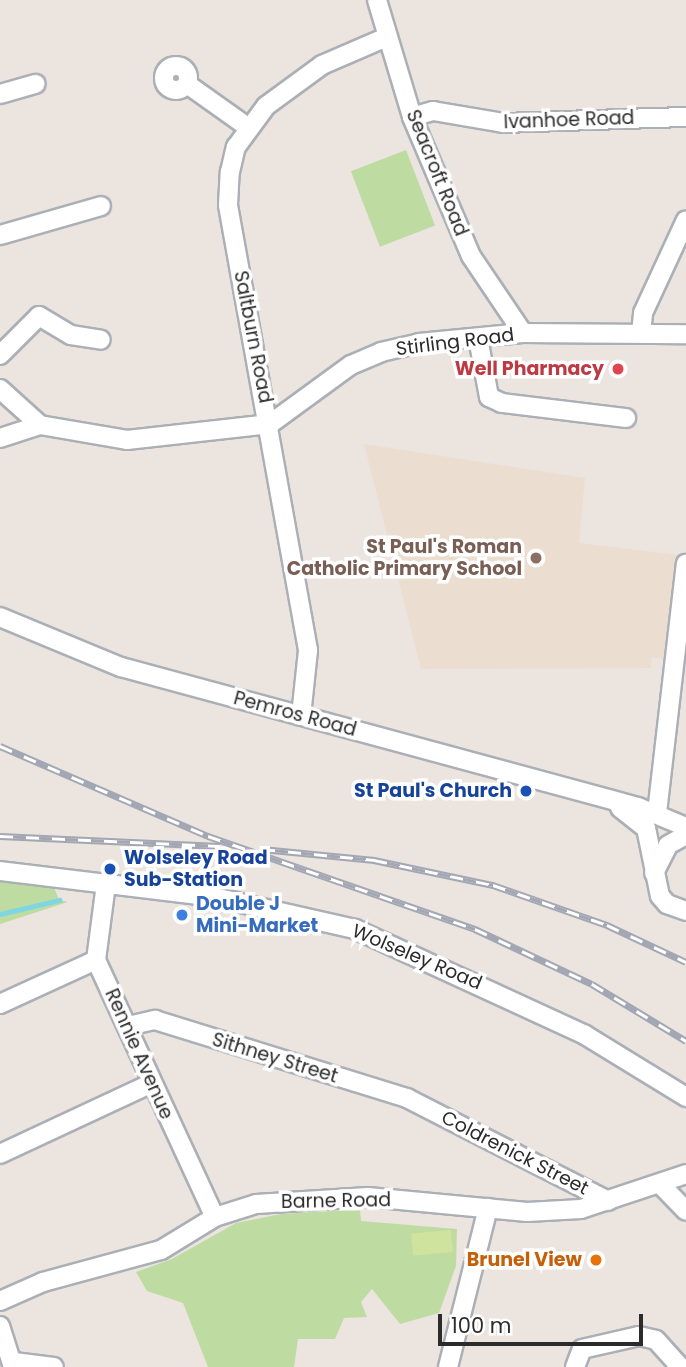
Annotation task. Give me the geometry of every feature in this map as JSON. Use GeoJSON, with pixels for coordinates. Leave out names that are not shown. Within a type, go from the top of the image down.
{"type":"FeatureCollection","features":[{"type":"Feature","properties":{"kind":"street","name":"Seacroft Road"},"geometry":{"type":"LineString","coordinates":[[377,0],[412,117],[471,256],[523,333]]}},
{"type":"Feature","properties":{"kind":"street","name":"Saltburn Road"},"geometry":{"type":"LineString","coordinates":[[301,716],[308,650],[270,425],[228,205],[236,147],[266,106],[322,65],[387,37]]}},
{"type":"Feature","properties":{"kind":"street"},"geometry":{"type":"LineString","coordinates":[[0,94],[36,84]]}},
{"type":"Feature","properties":{"kind":"street"},"geometry":{"type":"LineString","coordinates":[[187,84],[248,128]]}},
{"type":"Feature","properties":{"kind":"street","name":"Ivanhoe Road"},"geometry":{"type":"LineString","coordinates":[[412,117],[433,111],[503,123],[686,117]]}},
{"type":"Feature","properties":{"kind":"street"},"geometry":{"type":"LineString","coordinates":[[0,235],[102,206]]}},
{"type":"Feature","properties":{"kind":"street"},"geometry":{"type":"LineString","coordinates":[[641,332],[643,313],[686,220]]}},
{"type":"Feature","properties":{"kind":"street"},"geometry":{"type":"LineString","coordinates":[[0,355],[39,316],[71,335],[101,340]]}},
{"type":"Feature","properties":{"kind":"street","name":"Stirling Road"},"geometry":{"type":"LineString","coordinates":[[270,425],[351,365],[381,352],[523,333],[686,334]]}},
{"type":"Feature","properties":{"kind":"street"},"geometry":{"type":"LineString","coordinates":[[478,338],[489,397],[502,403],[620,413]]}},
{"type":"Feature","properties":{"kind":"street"},"geometry":{"type":"LineString","coordinates":[[0,389],[40,425]]}},
{"type":"Feature","properties":{"kind":"street"},"geometry":{"type":"LineString","coordinates":[[0,438],[40,425],[127,440],[270,425]]}},
{"type":"Feature","properties":{"kind":"street"},"geometry":{"type":"LineString","coordinates":[[657,813],[686,564]]}},
{"type":"Feature","properties":{"kind":"street","name":"Pemros Road"},"geometry":{"type":"LineString","coordinates":[[0,617],[121,667],[657,813],[686,827]]}},
{"type":"Feature","properties":{"kind":"street","name":"Pemros Road"},"geometry":{"type":"LineString","coordinates":[[595,797],[630,813],[646,828],[653,876],[667,904],[686,911]]}},
{"type":"Feature","properties":{"kind":"street"},"geometry":{"type":"LineString","coordinates":[[653,876],[668,845],[686,835]]}},
{"type":"Feature","properties":{"kind":"street","name":"Wolseley Road"},"geometry":{"type":"LineString","coordinates":[[0,871],[226,899],[355,929],[585,1035],[686,1097]]}},
{"type":"Feature","properties":{"kind":"street"},"geometry":{"type":"LineString","coordinates":[[0,1004],[96,960],[106,884]]}},
{"type":"Feature","properties":{"kind":"street","name":"Rennie Avenue"},"geometry":{"type":"LineString","coordinates":[[96,960],[215,1217]]}},
{"type":"Feature","properties":{"kind":"street","name":"Sithney Street"},"geometry":{"type":"LineString","coordinates":[[128,1027],[155,1020],[421,1104]]}},
{"type":"Feature","properties":{"kind":"street"},"geometry":{"type":"LineString","coordinates":[[0,1154],[152,1083]]}},
{"type":"Feature","properties":{"kind":"street","name":"Coldrenick Street"},"geometry":{"type":"LineString","coordinates":[[421,1104],[608,1201]]}},
{"type":"Feature","properties":{"kind":"street","name":"Barne Road"},"geometry":{"type":"LineString","coordinates":[[0,1301],[44,1283],[161,1250],[215,1217],[256,1204],[327,1198],[571,1210],[608,1201],[686,1174]]}},
{"type":"Feature","properties":{"kind":"street"},"geometry":{"type":"LineString","coordinates":[[660,1184],[686,1211]]}},
{"type":"Feature","properties":{"kind":"street"},"geometry":{"type":"LineString","coordinates":[[448,1367],[488,1208]]}},
{"type":"Feature","properties":{"kind":"street"},"geometry":{"type":"LineString","coordinates":[[0,1326],[13,1364],[54,1367]]}},
{"type":"Feature","properties":{"kind":"street"},"geometry":{"type":"LineString","coordinates":[[575,1367],[583,1349],[639,1336],[656,1340],[681,1363]]}},
{"type":"Feature","properties":{"kind":"shaded area","name":"St Paul's Roman Catholic Primary School"},"geometry":{"type":"Polygon","coordinates":[[[364,444],[585,478],[579,543],[678,555],[681,562],[666,659],[652,657],[651,668],[421,669],[364,444]]]}},
{"type":"Feature","properties":{"kind":"green space"},"geometry":{"type":"Polygon","coordinates":[[[406,150],[435,226],[380,247],[351,171],[406,150]]]}},
{"type":"Feature","properties":{"kind":"green space"},"geometry":{"type":"Polygon","coordinates":[[[0,877],[52,882],[59,900],[68,902],[0,924],[0,877]]]}},
{"type":"Feature","properties":{"kind":"green space"},"geometry":{"type":"Polygon","coordinates":[[[360,1209],[361,1221],[457,1229],[456,1266],[439,1313],[400,1324],[372,1289],[361,1302],[367,1317],[344,1318],[335,1339],[298,1339],[294,1367],[208,1367],[183,1303],[147,1291],[136,1272],[172,1259],[236,1223],[281,1214],[360,1209]]]}},
{"type":"Feature","properties":{"kind":"green space"},"geometry":{"type":"Polygon","coordinates":[[[451,1230],[453,1252],[413,1255],[411,1233],[451,1230]]]}},
{"type":"Feature","properties":{"kind":"waterway"},"geometry":{"type":"LineString","coordinates":[[0,914],[59,900]]}},
{"type":"Feature","properties":{"kind":"railway"},"geometry":{"type":"LineString","coordinates":[[0,746],[208,836],[475,929],[592,984],[686,1041]]}},
{"type":"Feature","properties":{"kind":"railway"},"geometry":{"type":"LineString","coordinates":[[0,836],[220,846]]}},
{"type":"Feature","properties":{"kind":"railway"},"geometry":{"type":"LineString","coordinates":[[262,849],[374,860],[493,885],[607,925],[686,962]]}},
{"type":"Feature","properties":{"kind":"place","name":"Well Pharmacy"},"geometry":{"type":"Point","coordinates":[618,369]}},
{"type":"Feature","properties":{"kind":"place","name":"St Paul's Roman Catholic Primary School"},"geometry":{"type":"Point","coordinates":[536,558]}},
{"type":"Feature","properties":{"kind":"place","name":"St Paul's Church"},"geometry":{"type":"Point","coordinates":[526,791]}},
{"type":"Feature","properties":{"kind":"place","name":"Wolseley Road Sub-Station"},"geometry":{"type":"Point","coordinates":[110,869]}},
{"type":"Feature","properties":{"kind":"place","name":"Double J Mini-Market"},"geometry":{"type":"Point","coordinates":[182,915]}},
{"type":"Feature","properties":{"kind":"place","name":"Brunel View"},"geometry":{"type":"Point","coordinates":[596,1260]}}]}
